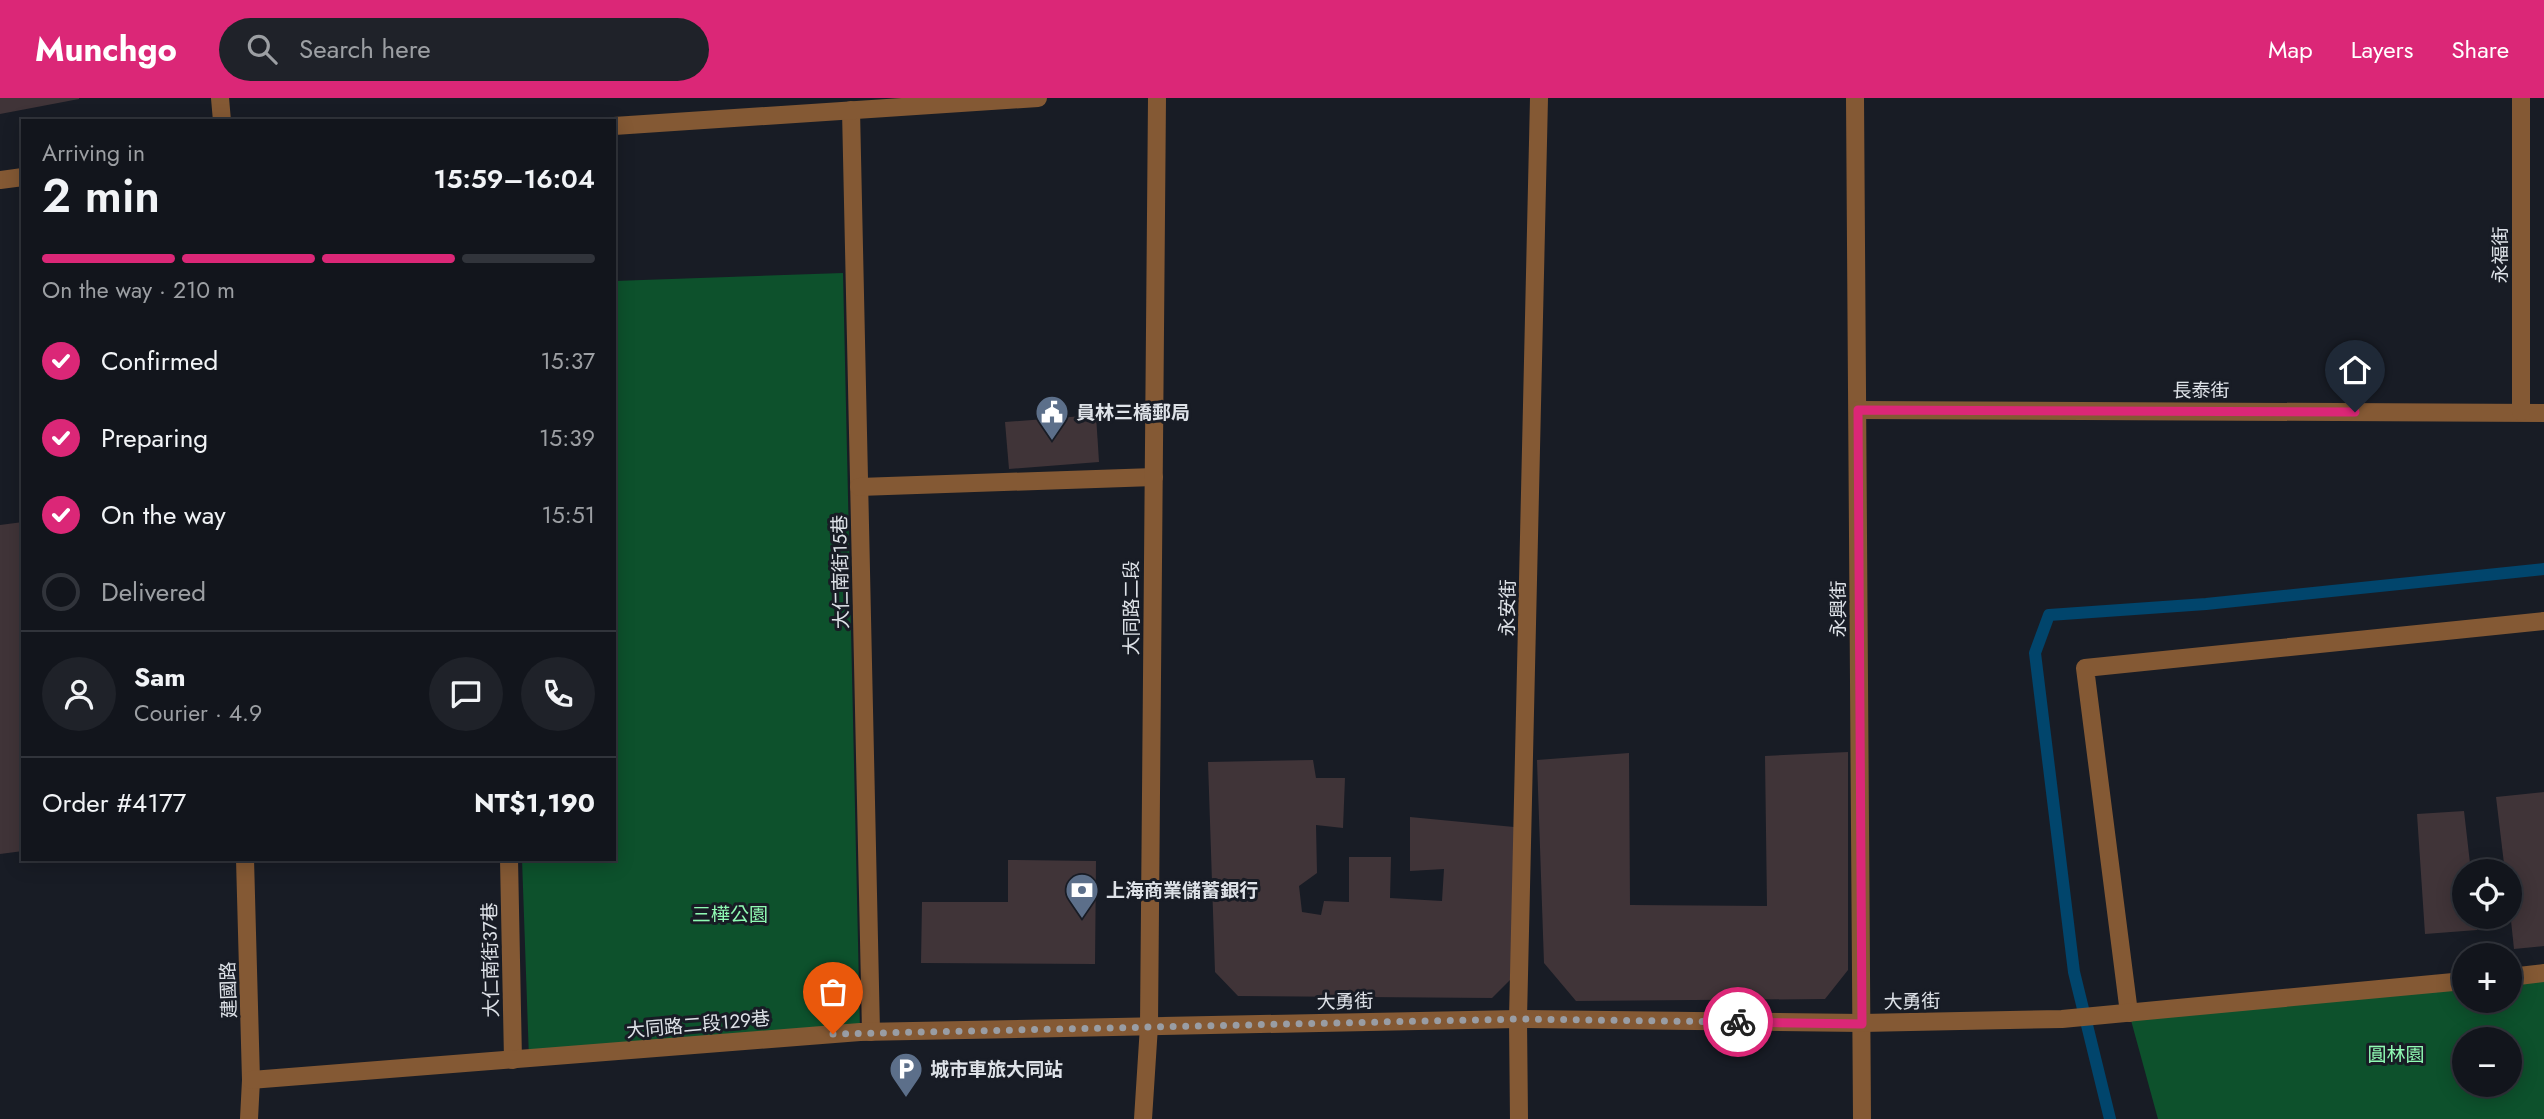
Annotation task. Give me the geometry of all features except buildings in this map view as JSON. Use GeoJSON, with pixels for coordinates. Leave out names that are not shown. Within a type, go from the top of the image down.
{"type":"FeatureCollection","features":[{"type":"Feature","properties":{"kind":"street"},"geometry":{"type":"LineString","coordinates":[[220,98],[222,119]]}},
{"type":"Feature","properties":{"kind":"street"},"geometry":{"type":"LineString","coordinates":[[616,126],[1038,98]]}},
{"type":"Feature","properties":{"kind":"street","name":"大同路二段"},"geometry":{"type":"LineString","coordinates":[[1143,1119],[1149,1026],[1157,98]]}},
{"type":"Feature","properties":{"kind":"street","name":"永安街"},"geometry":{"type":"LineString","coordinates":[[1518,1119],[1539,98]]}},
{"type":"Feature","properties":{"kind":"street","name":"永興街"},"geometry":{"type":"LineString","coordinates":[[1856,98],[1862,1119]]}},
{"type":"Feature","properties":{"kind":"street","name":"永福街"},"geometry":{"type":"LineString","coordinates":[[2521,98],[2521,412]]}},
{"type":"Feature","properties":{"kind":"street","name":"大仁南街15巷"},"geometry":{"type":"LineString","coordinates":[[851,110],[871,1032]]}},
{"type":"Feature","properties":{"kind":"street"},"geometry":{"type":"LineString","coordinates":[[0,180],[21,177]]}},
{"type":"Feature","properties":{"kind":"street","name":"長泰街"},"geometry":{"type":"LineString","coordinates":[[1858,410],[2544,413]]}},
{"type":"Feature","properties":{"kind":"street"},"geometry":{"type":"LineString","coordinates":[[859,486],[1154,477]]}},
{"type":"Feature","properties":{"kind":"street"},"geometry":{"type":"LineString","coordinates":[[2129,1013],[2085,668],[2544,621]]}},
{"type":"Feature","properties":{"kind":"street","name":"建國路"},"geometry":{"type":"LineString","coordinates":[[245,861],[251,1080],[249,1119]]}},
{"type":"Feature","properties":{"kind":"street","name":"大仁南街37巷"},"geometry":{"type":"LineString","coordinates":[[509,861],[513,1059]]}},
{"type":"Feature","properties":{"kind":"street"},"geometry":{"type":"LineString","coordinates":[[2522,976],[2544,973]]}},
{"type":"Feature","properties":{"kind":"street","name":"大勇街"},"geometry":{"type":"LineString","coordinates":[[1149,1026],[1518,1019],[1862,1024],[2062,1019],[2452,982]]}},
{"type":"Feature","properties":{"kind":"street","name":"大同路二段129巷"},"geometry":{"type":"LineString","coordinates":[[251,1080],[871,1032],[1149,1026]]}},
{"type":"Feature","properties":{"kind":"green space","name":"三樺公園"},"geometry":{"type":"Polygon","coordinates":[[[843,273],[860,1032],[529,1059],[522,861],[616,861],[616,281],[843,273]]]}},
{"type":"Feature","properties":{"kind":"green space","name":"圓林園"},"geometry":{"type":"Polygon","coordinates":[[[2544,973],[2544,1119],[2158,1119],[2129,1013],[2452,982],[2452,1013],[2522,1013],[2522,976],[2544,973]]]}},
{"type":"Feature","properties":{"kind":"waterway"},"geometry":{"type":"LineString","coordinates":[[2110,1119],[2074,972],[2035,653],[2049,615],[2206,604],[2544,569]]}},
{"type":"Feature","properties":{"kind":"way so far"},"geometry":{"type":"LineString","coordinates":[[833,1034],[1518,1019],[1738,1022]]}},
{"type":"Feature","properties":{"kind":"place","name":"員林三橋郵局"},"geometry":{"type":"Point","coordinates":[1052,442]}},
{"type":"Feature","properties":{"kind":"place","name":"上海商業儲蓄銀行"},"geometry":{"type":"Point","coordinates":[1082,920]}},
{"type":"Feature","properties":{"kind":"place","name":"城市車旅大同站"},"geometry":{"type":"Point","coordinates":[906,1099]}},
{"type":"Feature","properties":{"kind":"route"},"geometry":{"type":"LineString","coordinates":[[1738,1022],[1862,1024],[1858,410],[2355,412]]}}]}
